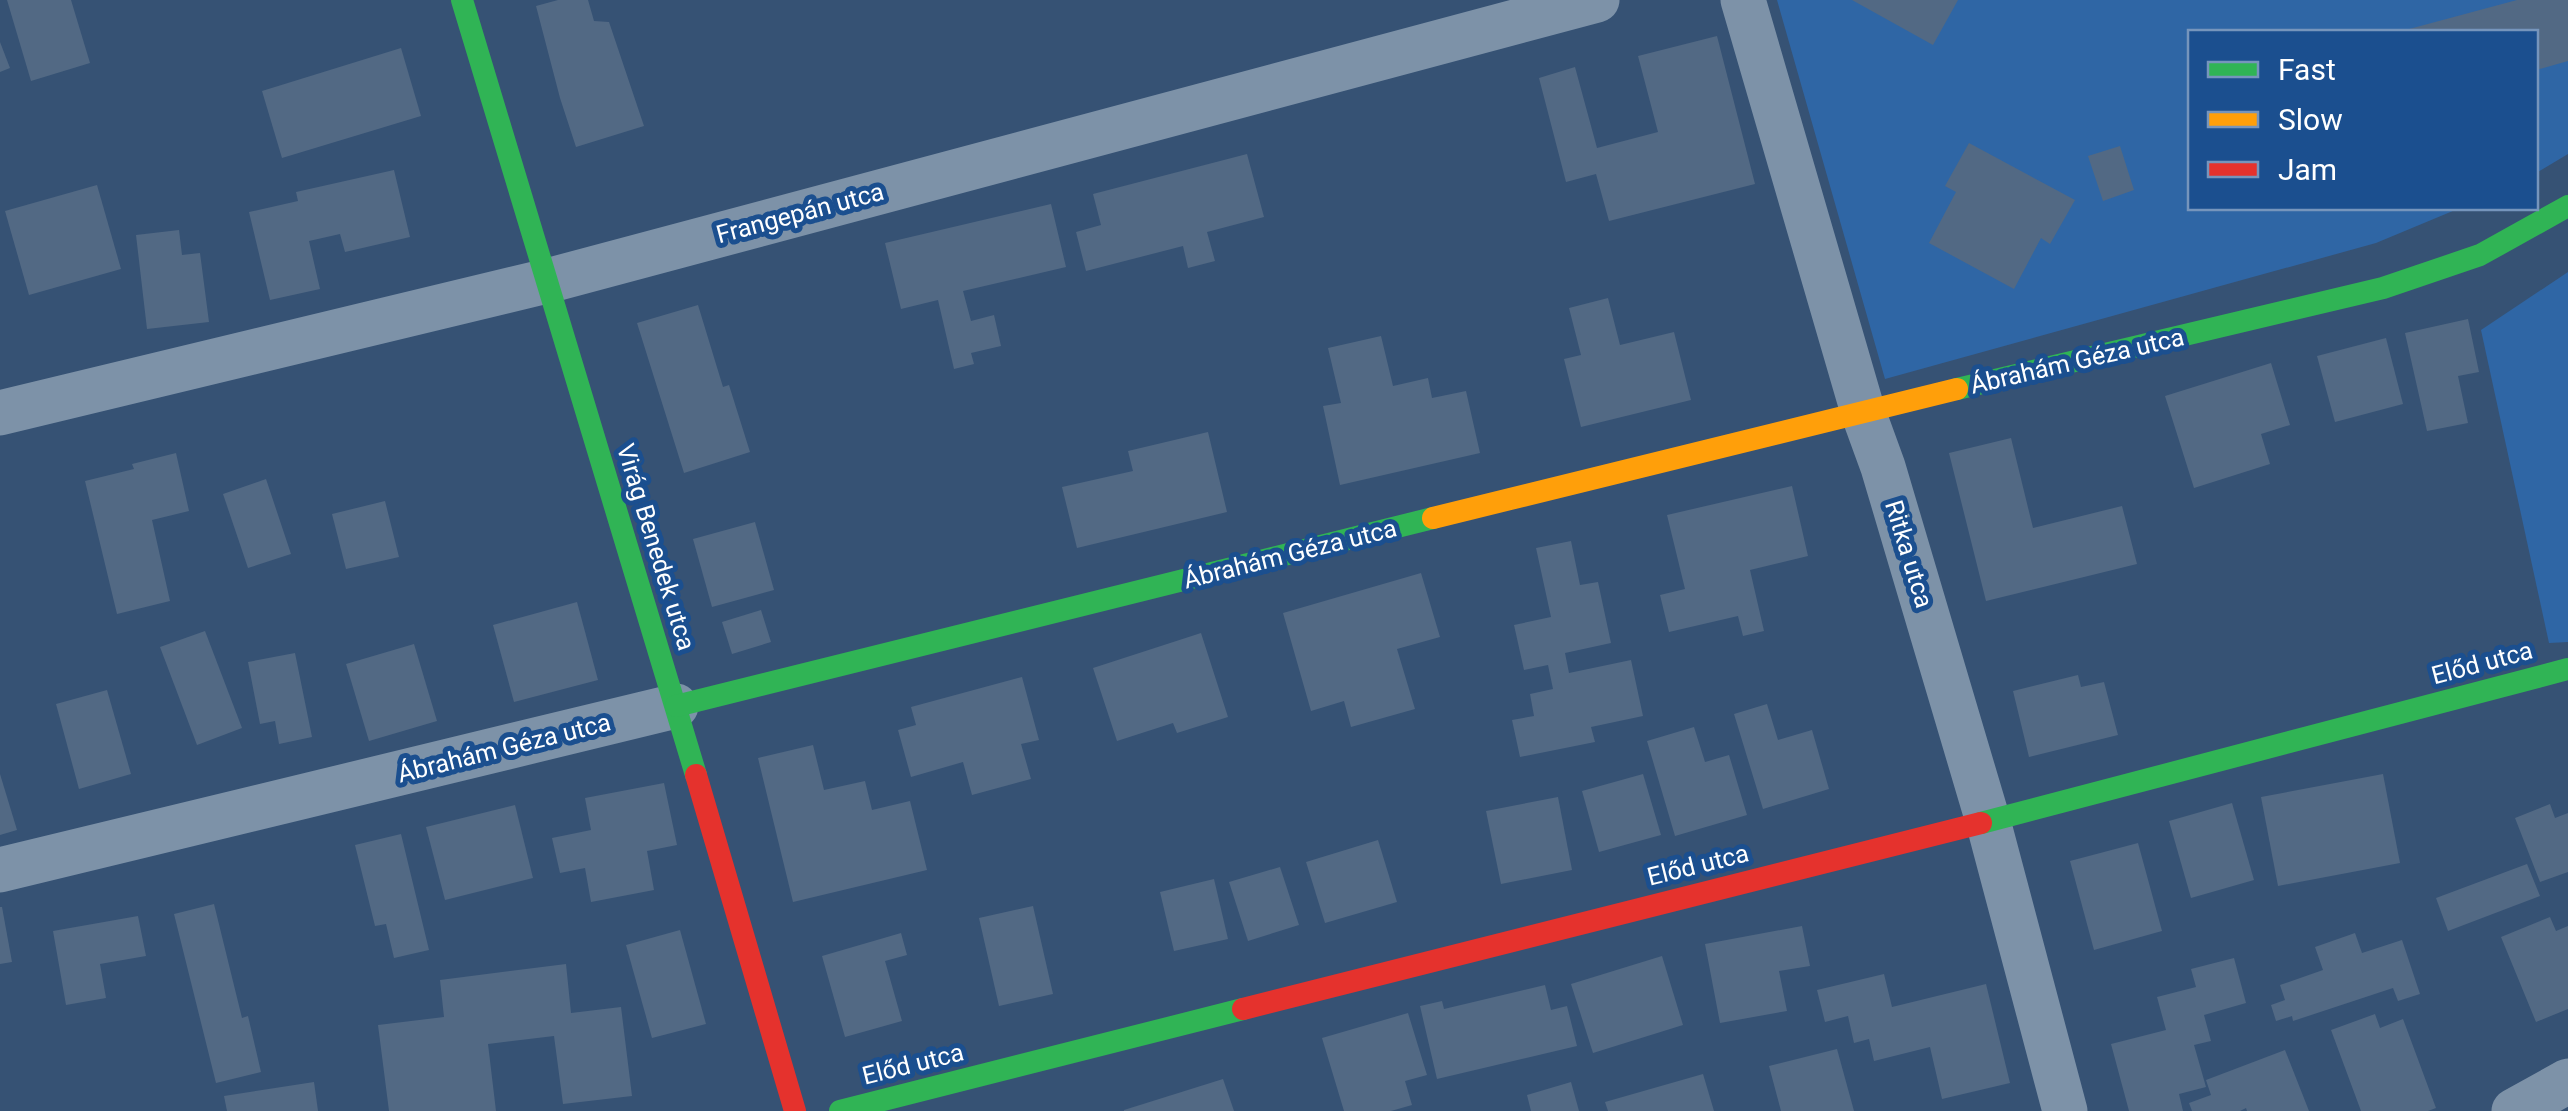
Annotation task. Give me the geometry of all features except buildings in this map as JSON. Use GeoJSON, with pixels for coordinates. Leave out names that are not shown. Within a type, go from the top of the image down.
{"type":"FeatureCollection","features":[{"type":"Feature","properties":{"kind":"street","name":"Virág Benedek utca"},"geometry":{"type":"LineString","coordinates":[[462,0],[794,1111]]}},
{"type":"Feature","properties":{"kind":"street","name":"Frangepán utca"},"geometry":{"type":"LineString","coordinates":[[0,413],[547,281],[1597,0]]}},
{"type":"Feature","properties":{"kind":"street","name":"Ritka utca"},"geometry":{"type":"LineString","coordinates":[[1743,0],[1988,821],[2065,1111]]}},
{"type":"Feature","properties":{"kind":"street","name":"Ábrahám Géza utca"},"geometry":{"type":"LineString","coordinates":[[0,870],[2382,288],[2480,255],[2568,206]]}},
{"type":"Feature","properties":{"kind":"street","name":"Előd utca"},"geometry":{"type":"LineString","coordinates":[[840,1111],[1988,821],[2568,669]]}},
{"type":"Feature","properties":{"kind":"street"},"geometry":{"type":"LineString","coordinates":[[2514,1111],[2568,1081]]}},
{"type":"Feature","properties":{"kind":"shaded area"},"geometry":{"type":"Polygon","coordinates":[[[1777,0],[2568,0],[2568,154],[2538,172],[2538,30],[2188,30],[2188,210],[2455,210],[2376,243],[1885,379],[1777,0]]]}},
{"type":"Feature","properties":{"kind":"shaded area"},"geometry":{"type":"Polygon","coordinates":[[[2568,272],[2568,642],[2549,643],[2481,330],[2568,272]]]}},
{"type":"Feature","properties":{"kind":"traffic: fast"},"geometry":{"type":"LineString","coordinates":[[462,0],[696,775]]}},
{"type":"Feature","properties":{"kind":"traffic: fast"},"geometry":{"type":"LineString","coordinates":[[1957,389],[2383,288],[2480,255],[2568,206]]}},
{"type":"Feature","properties":{"kind":"traffic: fast"},"geometry":{"type":"LineString","coordinates":[[676,706],[1433,518]]}},
{"type":"Feature","properties":{"kind":"traffic: fast"},"geometry":{"type":"LineString","coordinates":[[1981,823],[2568,669]]}},
{"type":"Feature","properties":{"kind":"traffic: fast"},"geometry":{"type":"LineString","coordinates":[[840,1111],[1243,1009]]}},
{"type":"Feature","properties":{"kind":"traffic: slow"},"geometry":{"type":"LineString","coordinates":[[1433,518],[1957,389]]}},
{"type":"Feature","properties":{"kind":"traffic: jam"},"geometry":{"type":"LineString","coordinates":[[696,775],[795,1111]]}},
{"type":"Feature","properties":{"kind":"traffic: jam"},"geometry":{"type":"LineString","coordinates":[[1243,1009],[1981,823]]}}]}
